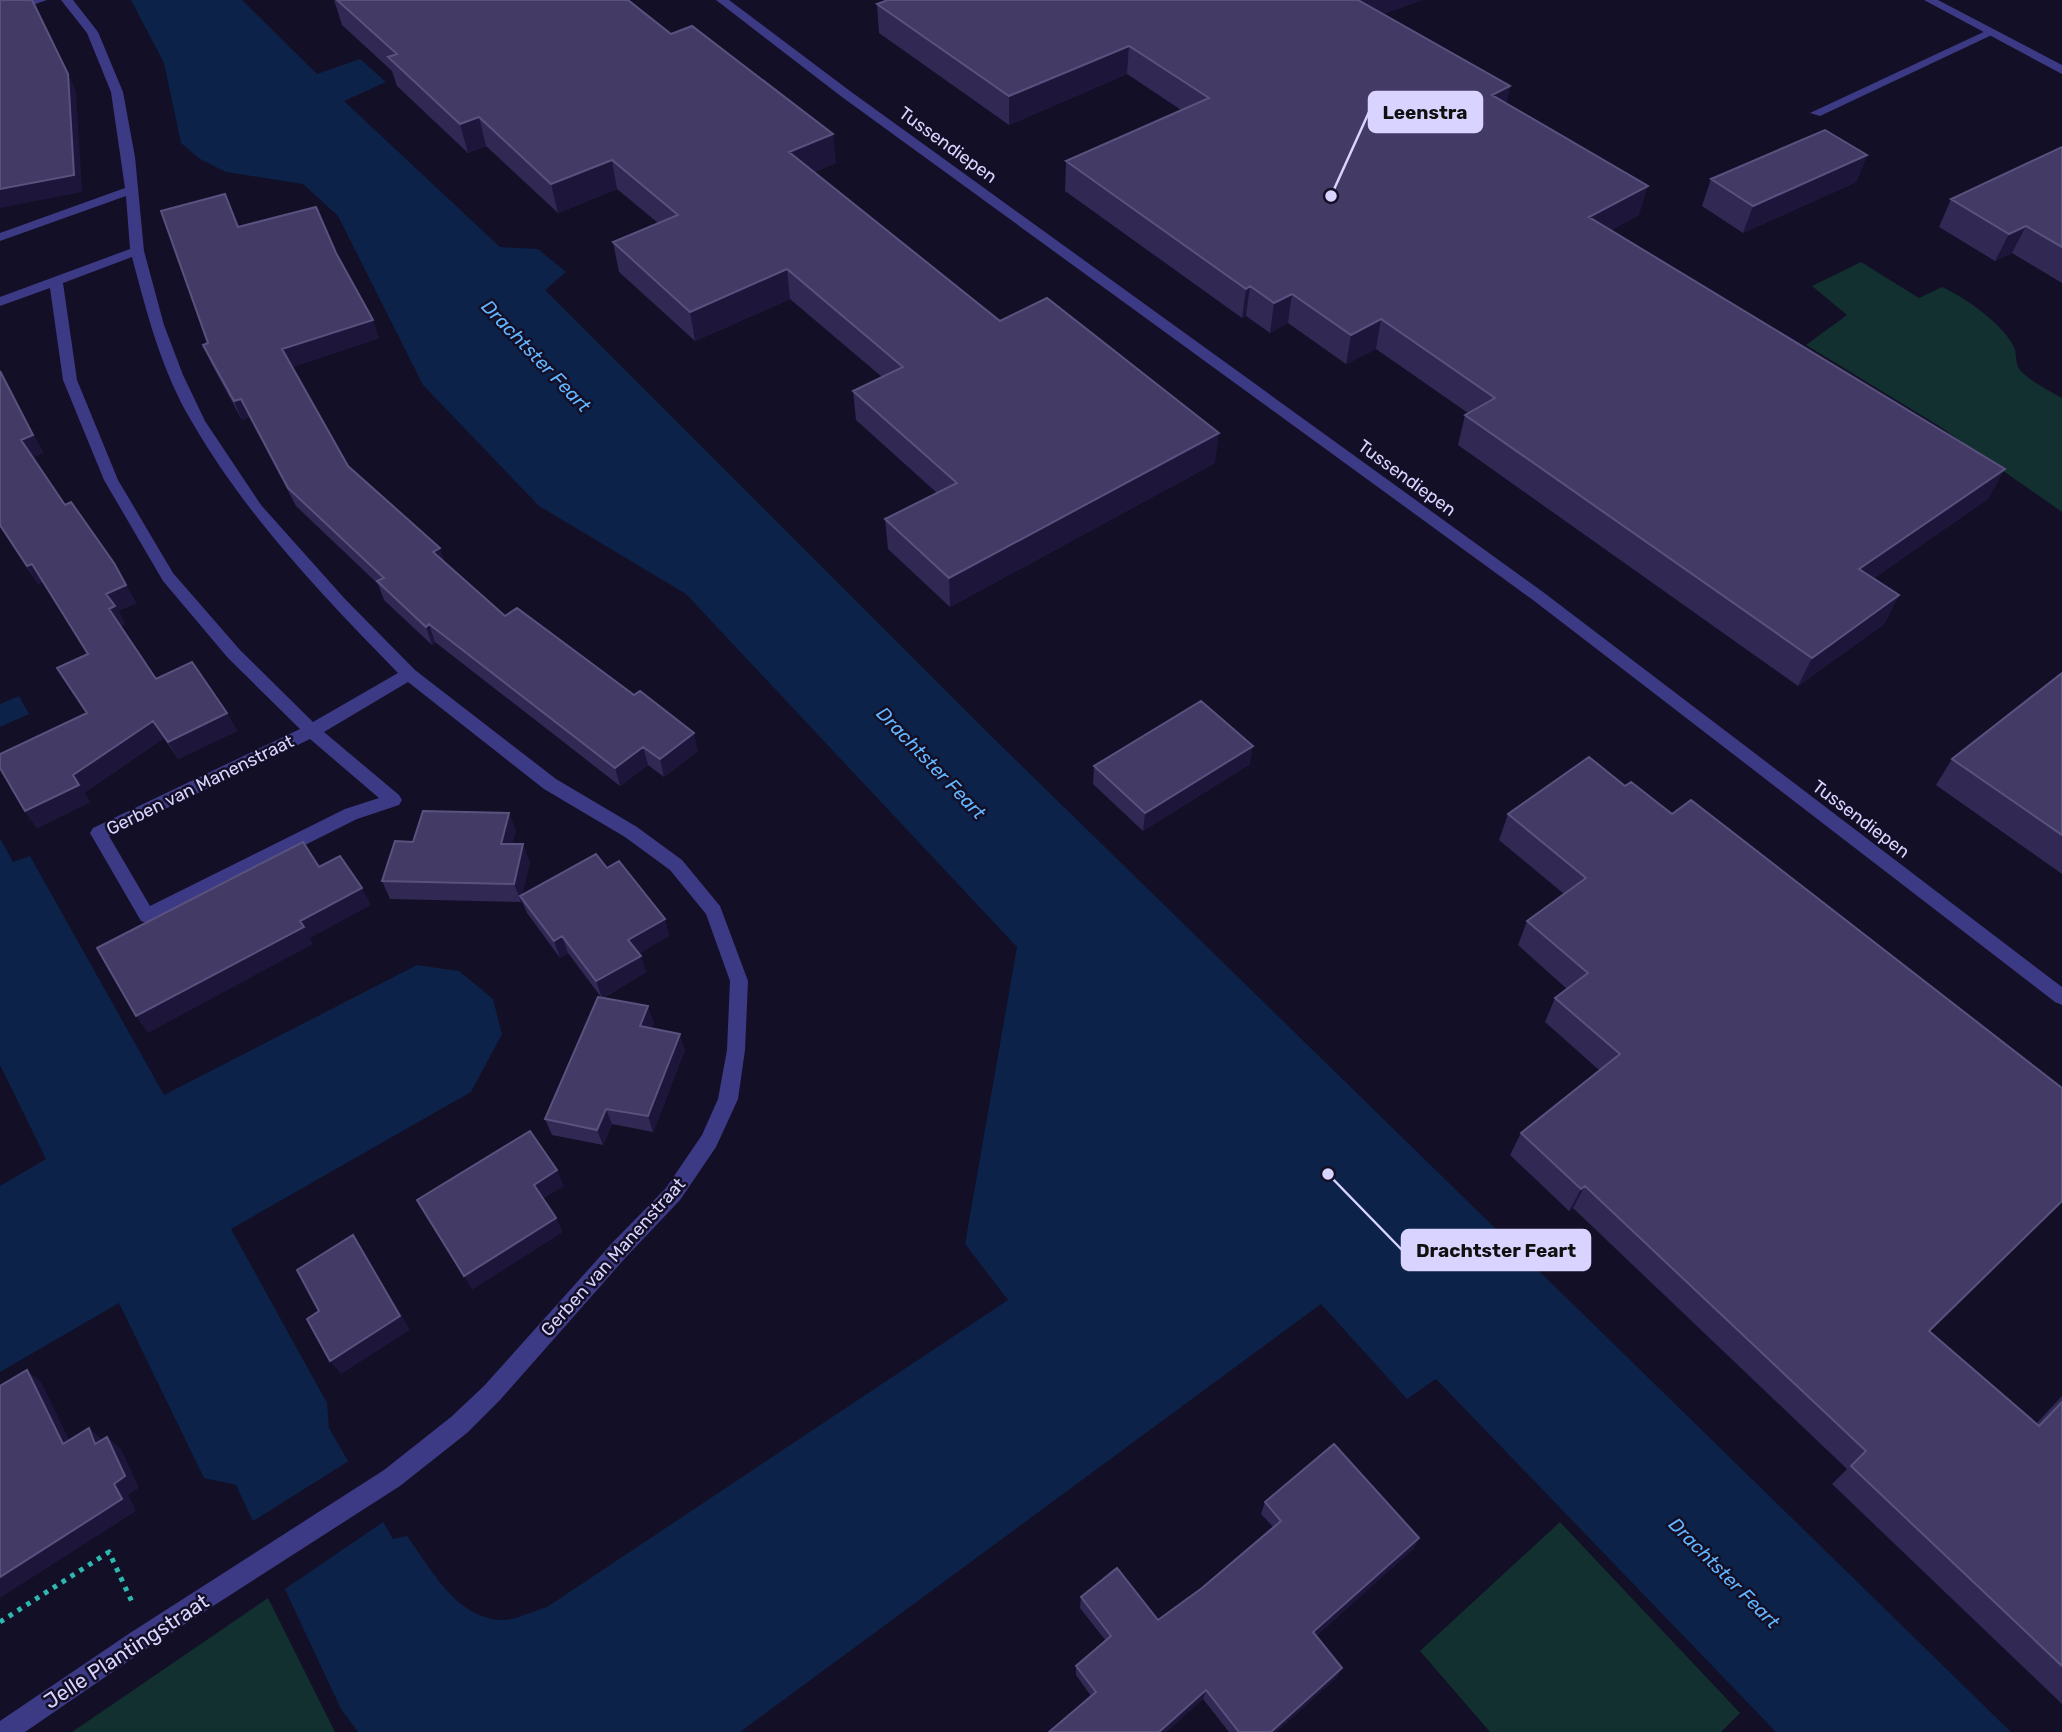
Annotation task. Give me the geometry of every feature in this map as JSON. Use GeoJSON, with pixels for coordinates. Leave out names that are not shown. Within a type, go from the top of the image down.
{"type":"FeatureCollection","features":[{"type":"Feature","properties":{"kind":"street"},"geometry":{"type":"LineString","coordinates":[[0,13],[41,0]]}},
{"type":"Feature","properties":{"kind":"street","name":"Gerben van Manenstraat"},"geometry":{"type":"LineString","coordinates":[[67,0],[92,32],[117,92],[129,157],[137,251],[156,325],[198,421],[256,509],[339,603],[409,674],[550,784],[631,832],[676,865],[714,911],[739,981],[736,1049],[728,1099],[709,1141],[673,1194],[459,1426],[392,1478],[248,1571]]}},
{"type":"Feature","properties":{"kind":"street","name":"Tussendiepen"},"geometry":{"type":"LineString","coordinates":[[722,0],[857,102],[1538,596],[2062,997]]}},
{"type":"Feature","properties":{"kind":"street"},"geometry":{"type":"LineString","coordinates":[[1930,0],[2062,70]]}},
{"type":"Feature","properties":{"kind":"street"},"geometry":{"type":"LineString","coordinates":[[1816,113],[1990,32]]}},
{"type":"Feature","properties":{"kind":"street"},"geometry":{"type":"LineString","coordinates":[[0,237],[131,190]]}},
{"type":"Feature","properties":{"kind":"street"},"geometry":{"type":"LineString","coordinates":[[0,302],[137,251]]}},
{"type":"Feature","properties":{"kind":"street","name":"Gerben van Manenstraat"},"geometry":{"type":"LineString","coordinates":[[56,281],[70,380],[111,480],[168,577],[234,654],[312,731],[393,800],[351,814],[147,916],[99,834],[312,731],[409,674]]}},
{"type":"Feature","properties":{"kind":"street","name":"Jelle Plantingstraat"},"geometry":{"type":"LineString","coordinates":[[4,1732],[248,1571]]}},
{"type":"Feature","properties":{"kind":"path"},"geometry":{"type":"LineString","coordinates":[[0,1622],[109,1552],[147,1636]]}},
{"type":"Feature","properties":{"kind":"green space"},"geometry":{"type":"Polygon","coordinates":[[[1861,262],[1919,298],[1942,287],[1972,304],[2007,336],[2014,347],[2021,371],[2062,398],[2062,512],[1939,426],[1806,345],[1847,315],[1812,286],[1861,262]]]}},
{"type":"Feature","properties":{"kind":"green space"},"geometry":{"type":"Polygon","coordinates":[[[1560,1522],[1740,1713],[1721,1732],[1490,1732],[1420,1651],[1560,1522]]]}},
{"type":"Feature","properties":{"kind":"green space"},"geometry":{"type":"Polygon","coordinates":[[[268,1598],[335,1732],[72,1732],[268,1598]]]}},
{"type":"Feature","properties":{"kind":"water"},"geometry":{"type":"Polygon","coordinates":[[[131,0],[242,0],[317,74],[360,59],[386,82],[344,101],[500,247],[538,249],[566,272],[545,290],[983,728],[2011,1732],[1776,1732],[1436,1379],[1407,1399],[1321,1304],[740,1732],[358,1732],[341,1709],[236,1485],[204,1478],[119,1303],[0,1372],[0,1186],[46,1159],[0,1065],[0,838],[13,862],[30,856],[164,1095],[417,965],[459,971],[493,999],[502,1034],[471,1092],[231,1229],[327,1403],[329,1428],[393,1539],[407,1536],[436,1578],[459,1602],[487,1618],[504,1620],[547,1607],[1008,1300],[965,1244],[1017,947],[686,594],[539,506],[423,385],[338,216],[303,184],[226,172],[200,159],[181,143],[164,63],[131,0]]]}},
{"type":"Feature","properties":{"kind":"water"},"geometry":{"type":"Polygon","coordinates":[[[19,696],[29,714],[0,727],[0,704],[19,696]]]}},
{"type":"Feature","properties":{"kind":"pier"},"geometry":{"type":"Polygon","coordinates":[[[352,1459],[386,1520],[282,1591],[250,1523],[352,1459]]]}},
{"type":"Feature","properties":{"kind":"building"},"geometry":{"type":"Polygon","coordinates":[[[0,0],[32,0],[68,74],[74,175],[0,189],[0,0]]]}},
{"type":"Feature","properties":{"kind":"building"},"geometry":{"type":"Polygon","coordinates":[[[337,0],[628,0],[671,34],[692,26],[833,134],[789,152],[1000,321],[1047,298],[1219,433],[949,578],[885,519],[957,483],[853,391],[903,367],[787,269],[690,312],[613,242],[678,215],[612,160],[551,184],[479,117],[460,124],[388,57],[397,54],[337,0]]]}},
{"type":"Feature","properties":{"kind":"building"},"geometry":{"type":"Polygon","coordinates":[[[888,0],[1358,0],[1510,86],[1492,95],[1648,186],[1589,217],[2005,469],[1859,569],[1899,595],[1812,658],[1465,415],[1495,398],[1381,319],[1351,335],[1292,294],[1274,303],[1250,286],[1246,289],[1066,161],[1209,98],[1129,46],[1009,96],[877,4],[888,0]]]}},
{"type":"Feature","properties":{"kind":"building"},"geometry":{"type":"Polygon","coordinates":[[[1825,130],[1867,155],[1753,206],[1711,179],[1825,130]]]}},
{"type":"Feature","properties":{"kind":"building"},"geometry":{"type":"Polygon","coordinates":[[[2062,147],[2062,247],[2026,226],[2009,234],[1951,199],[2062,147]]]}},
{"type":"Feature","properties":{"kind":"building"},"geometry":{"type":"Polygon","coordinates":[[[225,194],[238,227],[316,207],[336,253],[373,320],[282,349],[348,466],[440,548],[433,552],[505,616],[517,608],[634,695],[640,691],[694,733],[660,759],[643,747],[615,768],[429,624],[426,627],[377,581],[384,578],[288,488],[241,399],[234,401],[203,345],[208,343],[161,211],[225,194]]]}},
{"type":"Feature","properties":{"kind":"building"},"geometry":{"type":"Polygon","coordinates":[[[0,371],[33,435],[21,440],[65,505],[71,502],[114,563],[126,585],[106,594],[115,606],[109,609],[156,679],[192,662],[227,713],[168,742],[153,721],[73,775],[79,785],[25,811],[0,768],[0,754],[87,713],[57,668],[88,654],[32,564],[27,566],[0,525],[0,371]]]}},
{"type":"Feature","properties":{"kind":"building"},"geometry":{"type":"Polygon","coordinates":[[[2062,673],[2062,835],[1952,759],[2062,673]]]}},
{"type":"Feature","properties":{"kind":"building"},"geometry":{"type":"Polygon","coordinates":[[[1201,701],[1253,746],[1145,813],[1094,766],[1201,701]]]}},
{"type":"Feature","properties":{"kind":"building"},"geometry":{"type":"Polygon","coordinates":[[[1589,757],[1625,786],[1631,782],[1672,814],[1691,800],[2062,1088],[2062,1201],[1929,1331],[2039,1426],[2062,1402],[2062,1666],[1851,1466],[1866,1451],[1585,1186],[1581,1189],[1521,1133],[1620,1054],[1555,998],[1588,973],[1527,921],[1586,878],[1508,814],[1589,757]]]}},
{"type":"Feature","properties":{"kind":"building"},"geometry":{"type":"Polygon","coordinates":[[[423,811],[509,813],[501,844],[523,844],[514,884],[382,881],[395,841],[413,842],[423,811]]]}},
{"type":"Feature","properties":{"kind":"building"},"geometry":{"type":"Polygon","coordinates":[[[303,842],[319,867],[340,856],[362,888],[300,921],[304,927],[136,1016],[97,948],[303,842]]]}},
{"type":"Feature","properties":{"kind":"building"},"geometry":{"type":"Polygon","coordinates":[[[596,854],[607,868],[619,861],[665,919],[628,940],[641,956],[596,981],[562,936],[554,941],[520,896],[596,854]]]}},
{"type":"Feature","properties":{"kind":"building"},"geometry":{"type":"Polygon","coordinates":[[[598,997],[648,1006],[640,1026],[680,1034],[648,1116],[606,1109],[597,1130],[545,1119],[598,997]]]}},
{"type":"Feature","properties":{"kind":"building"},"geometry":{"type":"Polygon","coordinates":[[[530,1131],[557,1170],[534,1185],[556,1218],[464,1276],[417,1200],[530,1131]]]}},
{"type":"Feature","properties":{"kind":"building"},"geometry":{"type":"Polygon","coordinates":[[[353,1235],[400,1316],[330,1361],[307,1319],[319,1311],[297,1270],[353,1235]]]}},
{"type":"Feature","properties":{"kind":"building"},"geometry":{"type":"Polygon","coordinates":[[[27,1370],[63,1444],[89,1428],[95,1444],[107,1437],[125,1476],[114,1484],[122,1499],[0,1577],[0,1386],[27,1370]]]}},
{"type":"Feature","properties":{"kind":"building"},"geometry":{"type":"Polygon","coordinates":[[[1334,1444],[1419,1538],[1313,1632],[1342,1668],[1271,1732],[1239,1732],[1206,1690],[1159,1732],[1049,1732],[1096,1692],[1076,1666],[1111,1636],[1081,1597],[1117,1568],[1158,1620],[1202,1588],[1281,1521],[1265,1502],[1334,1444]]]}},
{"type":"Feature","properties":{"kind":"place","name":"Leenstra"},"geometry":{"type":"Point","coordinates":[1331,196]}},
{"type":"Feature","properties":{"kind":"place","name":"Drachtster Feart"},"geometry":{"type":"Point","coordinates":[1328,1174]}}]}
